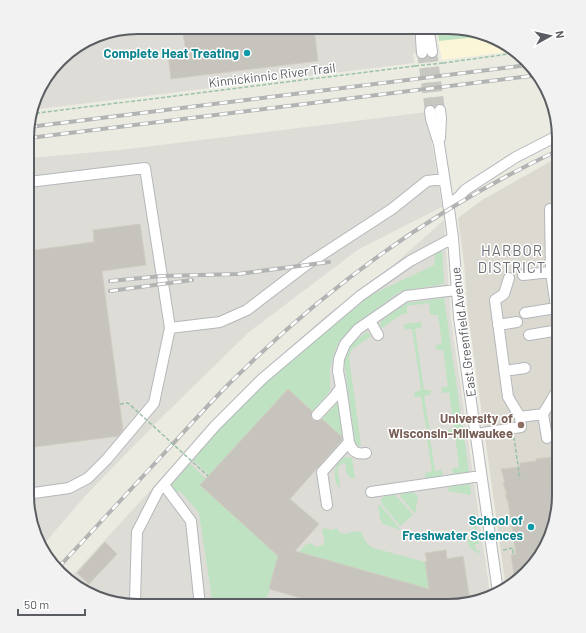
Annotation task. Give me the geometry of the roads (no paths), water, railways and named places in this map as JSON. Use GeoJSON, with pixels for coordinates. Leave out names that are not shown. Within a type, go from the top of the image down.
{"type":"FeatureCollection","features":[{"type":"Feature","properties":{"kind":"street"},"geometry":{"type":"LineString","coordinates":[[420,34],[420,39],[427,52],[430,38],[428,34]]}},
{"type":"Feature","properties":{"kind":"street","name":"East Greenfield Avenue"},"geometry":{"type":"LineString","coordinates":[[435,111],[431,119],[439,144],[453,238],[456,290],[497,586]]}},
{"type":"Feature","properties":{"kind":"street"},"geometry":{"type":"LineString","coordinates":[[448,205],[459,198],[465,190],[516,157],[552,139]]}},
{"type":"Feature","properties":{"kind":"street"},"geometry":{"type":"LineString","coordinates":[[34,181],[145,168],[170,328],[154,403],[108,459],[88,478],[69,488],[34,493]]}},
{"type":"Feature","properties":{"kind":"street"},"geometry":{"type":"LineString","coordinates":[[170,328],[220,322],[247,310],[306,265],[392,208],[427,181],[444,179]]}},
{"type":"Feature","properties":{"kind":"street"},"geometry":{"type":"LineString","coordinates":[[550,209],[552,279]]}},
{"type":"Feature","properties":{"kind":"street"},"geometry":{"type":"LineString","coordinates":[[135,599],[137,532],[158,491],[215,426],[262,379],[360,296],[410,261],[453,238]]}},
{"type":"Feature","properties":{"kind":"street"},"geometry":{"type":"LineString","coordinates":[[523,275],[551,272]]}},
{"type":"Feature","properties":{"kind":"street"},"geometry":{"type":"LineString","coordinates":[[476,434],[522,427],[520,417],[508,397],[495,300],[504,294],[509,278]]}},
{"type":"Feature","properties":{"kind":"street"},"geometry":{"type":"LineString","coordinates":[[366,453],[360,454],[355,452],[351,449],[349,442],[338,371],[338,359],[341,352],[351,336],[406,296],[456,290]]}},
{"type":"Feature","properties":{"kind":"street"},"geometry":{"type":"LineString","coordinates":[[525,313],[552,309]]}},
{"type":"Feature","properties":{"kind":"street"},"geometry":{"type":"LineString","coordinates":[[370,321],[378,335]]}},
{"type":"Feature","properties":{"kind":"street"},"geometry":{"type":"LineString","coordinates":[[498,325],[517,322]]}},
{"type":"Feature","properties":{"kind":"street"},"geometry":{"type":"LineString","coordinates":[[529,335],[552,330]]}},
{"type":"Feature","properties":{"kind":"street"},"geometry":{"type":"LineString","coordinates":[[505,371],[525,368]]}},
{"type":"Feature","properties":{"kind":"street"},"geometry":{"type":"LineString","coordinates":[[317,415],[341,387]]}},
{"type":"Feature","properties":{"kind":"street"},"geometry":{"type":"LineString","coordinates":[[547,438],[543,414],[552,399]]}},
{"type":"Feature","properties":{"kind":"street"},"geometry":{"type":"LineString","coordinates":[[520,417],[543,414]]}},
{"type":"Feature","properties":{"kind":"street"},"geometry":{"type":"LineString","coordinates":[[327,505],[322,472],[349,442]]}},
{"type":"Feature","properties":{"kind":"street"},"geometry":{"type":"LineString","coordinates":[[372,492],[481,476]]}},
{"type":"Feature","properties":{"kind":"street"},"geometry":{"type":"LineString","coordinates":[[164,485],[191,521],[199,599]]}},
{"type":"Feature","properties":{"kind":"tunnel"},"geometry":{"type":"LineString","coordinates":[[432,52],[440,110]]}},
{"type":"Feature","properties":{"kind":"tunnel"},"geometry":{"type":"LineString","coordinates":[[422,53],[430,111]]}},
{"type":"Feature","properties":{"kind":"railway"},"geometry":{"type":"LineString","coordinates":[[35,126],[523,66]]}},
{"type":"Feature","properties":{"kind":"railway"},"geometry":{"type":"LineString","coordinates":[[34,137],[532,76]]}},
{"type":"Feature","properties":{"kind":"railway"},"geometry":{"type":"LineString","coordinates":[[61,565],[219,394],[309,310],[348,279],[429,222],[471,196],[552,154]]}},
{"type":"Feature","properties":{"kind":"railway"},"geometry":{"type":"LineString","coordinates":[[110,281],[162,276],[238,274],[329,262]]}},
{"type":"Feature","properties":{"kind":"railway"},"geometry":{"type":"LineString","coordinates":[[110,291],[192,280]]}},
{"type":"Feature","properties":{"kind":"place","name":"Complete Heat Treating"},"geometry":{"type":"Point","coordinates":[247,53]}},
{"type":"Feature","properties":{"kind":"place","name":"University of Wisconsin-Milwaukee"},"geometry":{"type":"Point","coordinates":[521,425]}},
{"type":"Feature","properties":{"kind":"place","name":"School of Freshwater Sciences"},"geometry":{"type":"Point","coordinates":[531,527]}},
{"type":"Feature","properties":{"kind":"district","name":"HARBOR DISTRICT"},"geometry":{"type":"Point","coordinates":[512,258]}}]}
